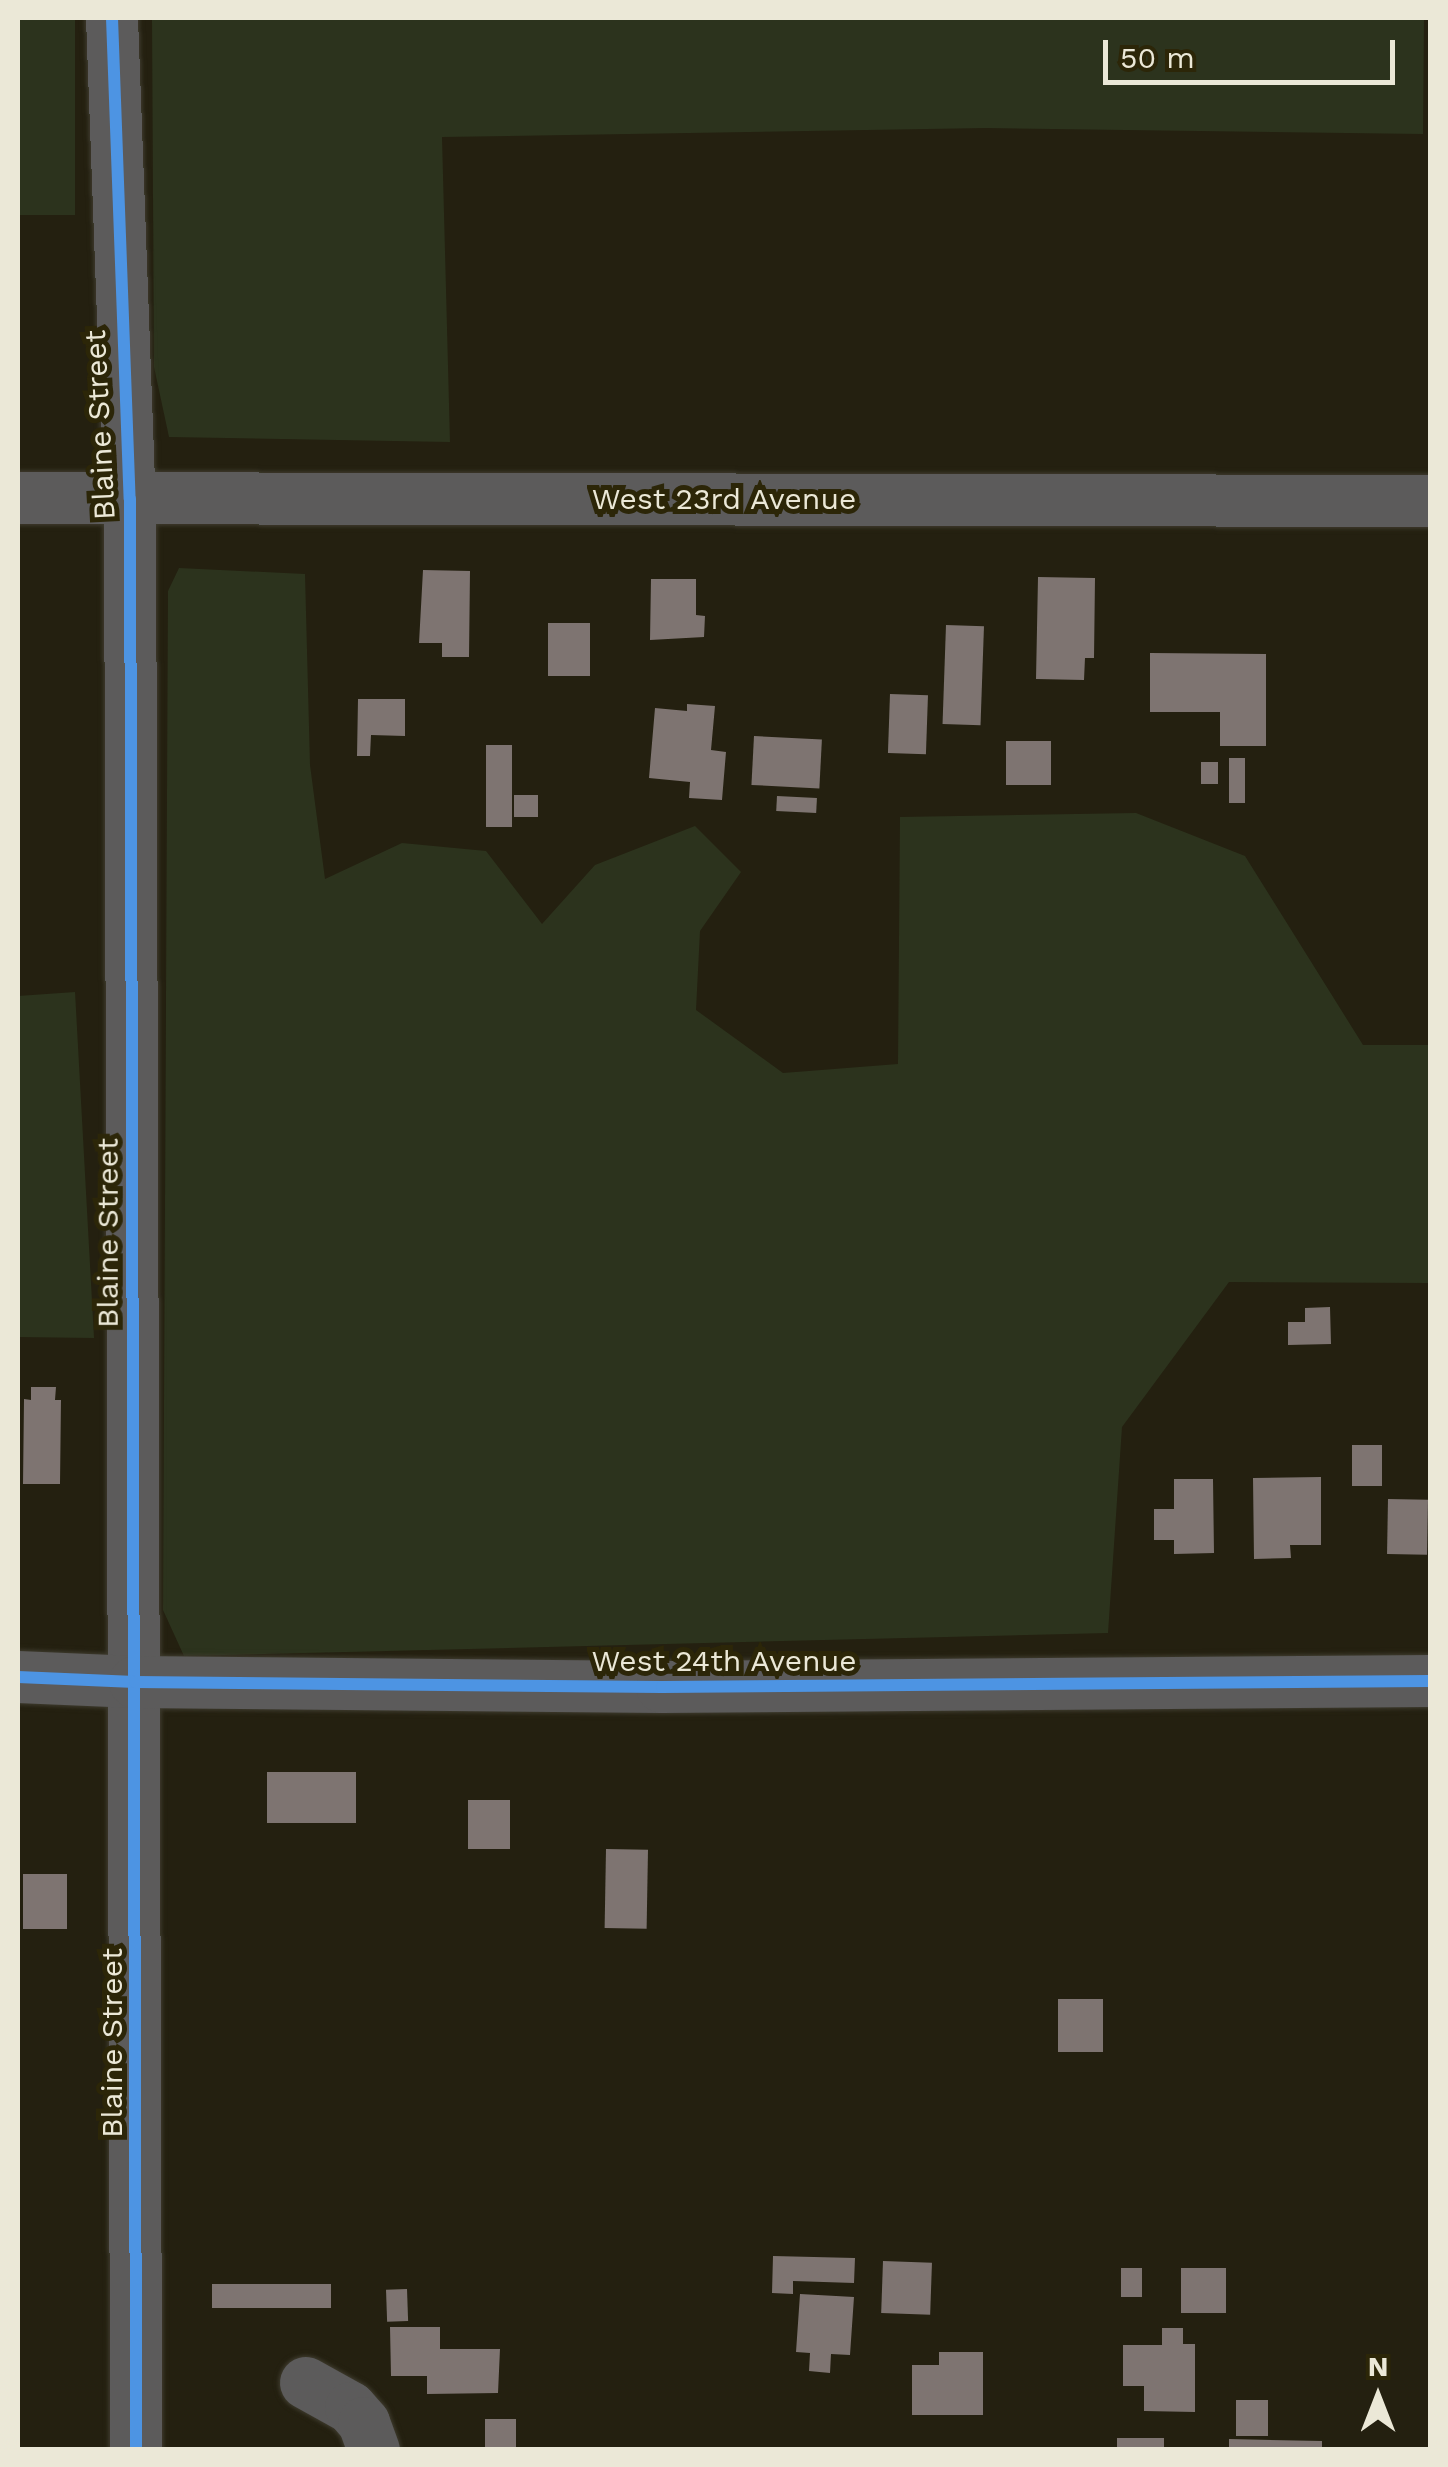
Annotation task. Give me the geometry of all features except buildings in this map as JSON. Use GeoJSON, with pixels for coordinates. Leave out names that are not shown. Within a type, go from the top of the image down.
{"type":"FeatureCollection","features":[{"type":"Feature","properties":{"kind":"street","name":"Blaine Street"},"geometry":{"type":"LineString","coordinates":[[112,18],[130,499],[136,2450]]}},
{"type":"Feature","properties":{"kind":"street","name":"West 23rd Avenue"},"geometry":{"type":"LineString","coordinates":[[18,498],[1430,501]]}},
{"type":"Feature","properties":{"kind":"street","name":"West 24th Avenue"},"geometry":{"type":"LineString","coordinates":[[18,1677],[135,1682],[681,1687],[1430,1681]]}},
{"type":"Feature","properties":{"kind":"street"},"geometry":{"type":"LineString","coordinates":[[306,2383],[351,2408],[364,2422],[374,2450]]}},
{"type":"Feature","properties":{"kind":"green space"},"geometry":{"type":"Polygon","coordinates":[[[18,18],[75,18],[75,215],[18,215],[18,18]]]}},
{"type":"Feature","properties":{"kind":"green space"},"geometry":{"type":"Polygon","coordinates":[[[152,18],[1424,18],[1423,134],[986,128],[442,137],[450,442],[169,437],[154,367],[152,18]]]}},
{"type":"Feature","properties":{"kind":"green space"},"geometry":{"type":"Polygon","coordinates":[[[179,568],[305,574],[310,765],[325,879],[402,843],[486,851],[542,924],[595,865],[695,826],[741,872],[700,931],[696,1010],[783,1073],[898,1064],[900,817],[1136,813],[1245,856],[1363,1045],[1430,1045],[1430,1283],[1229,1282],[1122,1427],[1108,1633],[184,1656],[163,1610],[168,591],[179,568]]]}},
{"type":"Feature","properties":{"kind":"green space"},"geometry":{"type":"Polygon","coordinates":[[[75,992],[94,1338],[18,1337],[18,996],[75,992]]]}},
{"type":"Feature","properties":{"kind":"cycle path"},"geometry":{"type":"LineString","coordinates":[[112,18],[130,499],[136,2450]]}},
{"type":"Feature","properties":{"kind":"cycle path"},"geometry":{"type":"LineString","coordinates":[[18,1677],[135,1682],[662,1687],[1430,1681]]}}]}
